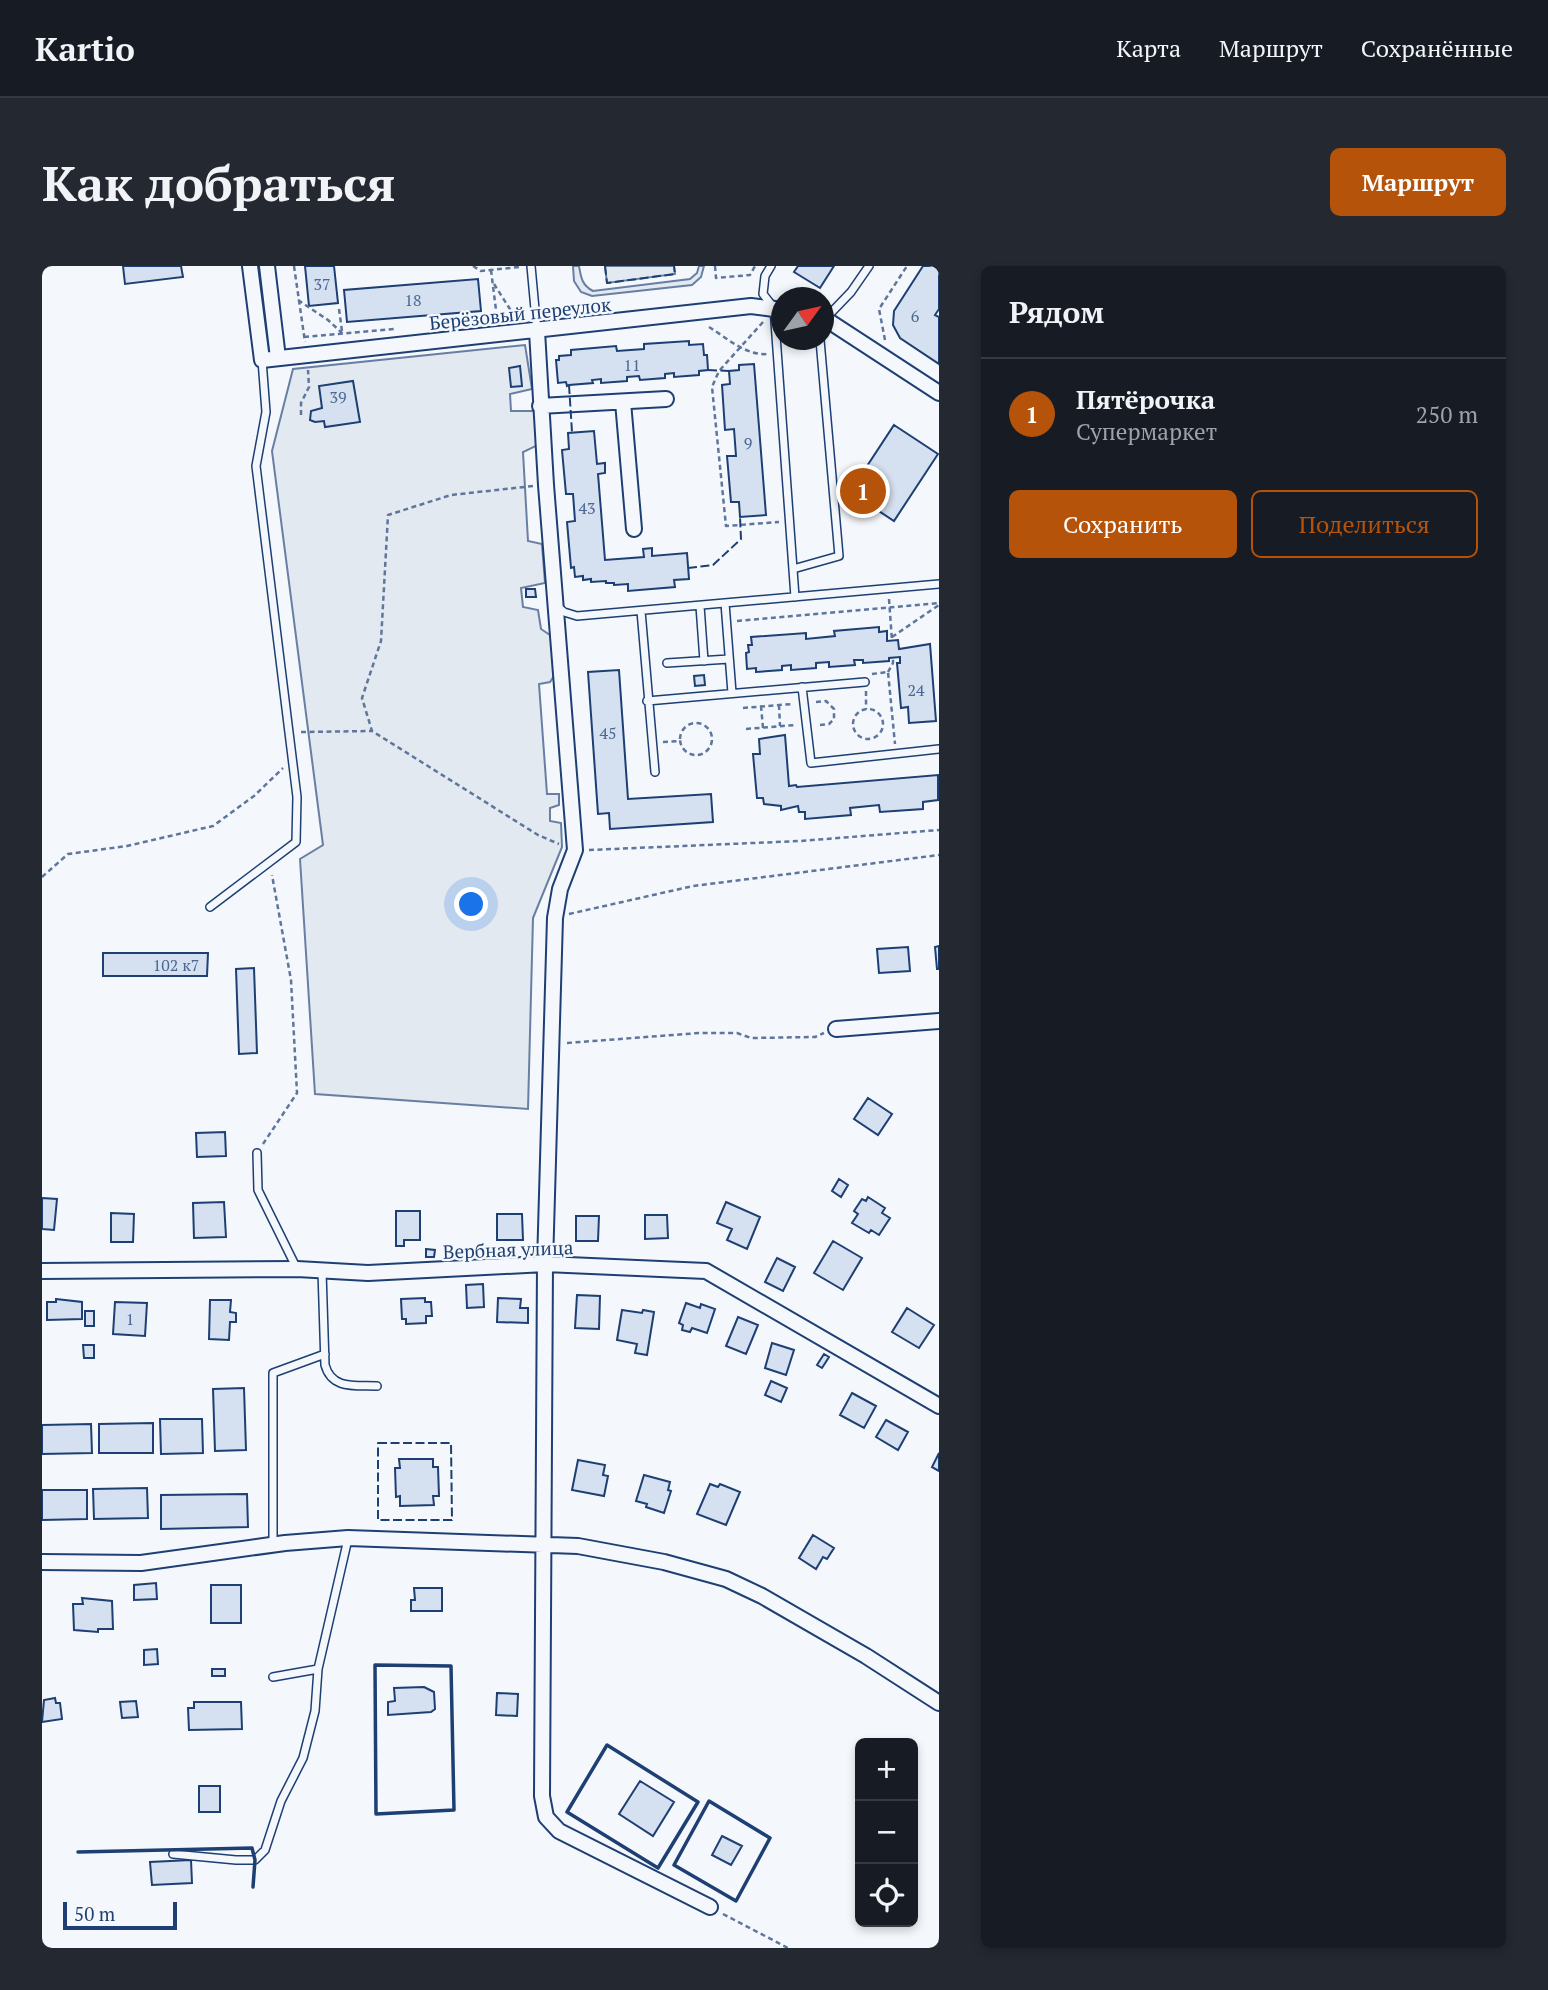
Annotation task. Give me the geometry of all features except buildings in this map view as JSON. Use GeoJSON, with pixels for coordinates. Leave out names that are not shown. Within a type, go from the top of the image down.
{"type":"FeatureCollection","features":[{"type":"Feature","properties":{"kind":"street"},"geometry":{"type":"LineString","coordinates":[[250,266],[262,360]]}},
{"type":"Feature","properties":{"kind":"street"},"geometry":{"type":"LineString","coordinates":[[267,266],[278,358]]}},
{"type":"Feature","properties":{"kind":"street","name":"Берёзовый переулок"},"geometry":{"type":"LineString","coordinates":[[262,360],[751,306],[771,311]]}},
{"type":"Feature","properties":{"kind":"street"},"geometry":{"type":"LineString","coordinates":[[834,325],[939,393]]}},
{"type":"Feature","properties":{"kind":"street"},"geometry":{"type":"LineString","coordinates":[[537,331],[540,406],[575,850],[560,889],[555,918],[545,1264],[542,1796],[547,1817],[559,1831],[709,1908]]}},
{"type":"Feature","properties":{"kind":"street"},"geometry":{"type":"LineString","coordinates":[[540,406],[666,399]]}},
{"type":"Feature","properties":{"kind":"street"},"geometry":{"type":"LineString","coordinates":[[623,402],[634,529]]}},
{"type":"Feature","properties":{"kind":"street"},"geometry":{"type":"LineString","coordinates":[[836,1029],[939,1021]]}},
{"type":"Feature","properties":{"kind":"street","name":"Вербная улица"},"geometry":{"type":"LineString","coordinates":[[42,1270],[297,1269],[368,1273],[545,1264],[706,1271],[939,1406]]}},
{"type":"Feature","properties":{"kind":"street"},"geometry":{"type":"LineString","coordinates":[[42,1562],[141,1563],[348,1538],[578,1546],[664,1562],[726,1579],[762,1596],[866,1656],[939,1703]]}},
{"type":"Feature","properties":{"kind":"lane"},"geometry":{"type":"LineString","coordinates":[[530,266],[537,331]]}},
{"type":"Feature","properties":{"kind":"lane"},"geometry":{"type":"LineString","coordinates":[[771,266],[765,276],[763,294],[771,308]]}},
{"type":"Feature","properties":{"kind":"lane"},"geometry":{"type":"LineString","coordinates":[[834,309],[851,292],[869,266]]}},
{"type":"Feature","properties":{"kind":"lane"},"geometry":{"type":"LineString","coordinates":[[777,350],[795,597]]}},
{"type":"Feature","properties":{"kind":"lane"},"geometry":{"type":"LineString","coordinates":[[793,569],[839,556],[821,350]]}},
{"type":"Feature","properties":{"kind":"lane"},"geometry":{"type":"LineString","coordinates":[[210,906],[296,842],[297,797],[256,466],[266,412],[262,360]]}},
{"type":"Feature","properties":{"kind":"lane"},"geometry":{"type":"LineString","coordinates":[[555,604],[564,612],[577,616],[939,584]]}},
{"type":"Feature","properties":{"kind":"lane"},"geometry":{"type":"LineString","coordinates":[[725,603],[732,693]]}},
{"type":"Feature","properties":{"kind":"lane"},"geometry":{"type":"LineString","coordinates":[[700,606],[704,661]]}},
{"type":"Feature","properties":{"kind":"lane"},"geometry":{"type":"LineString","coordinates":[[641,611],[655,772]]}},
{"type":"Feature","properties":{"kind":"lane"},"geometry":{"type":"LineString","coordinates":[[667,663],[729,659]]}},
{"type":"Feature","properties":{"kind":"lane"},"geometry":{"type":"LineString","coordinates":[[647,701],[802,687],[865,678]]}},
{"type":"Feature","properties":{"kind":"lane"},"geometry":{"type":"LineString","coordinates":[[802,687],[811,763],[939,749]]}},
{"type":"Feature","properties":{"kind":"lane"},"geometry":{"type":"LineString","coordinates":[[257,1153],[258,1191],[297,1269]]}},
{"type":"Feature","properties":{"kind":"lane"},"geometry":{"type":"LineString","coordinates":[[322,1271],[328,1376],[335,1382],[348,1385],[377,1386]]}},
{"type":"Feature","properties":{"kind":"lane"},"geometry":{"type":"LineString","coordinates":[[273,1545],[273,1373],[325,1354]]}},
{"type":"Feature","properties":{"kind":"lane"},"geometry":{"type":"LineString","coordinates":[[173,1854],[255,1860],[265,1850],[281,1801],[303,1758],[315,1711],[318,1670],[348,1538]]}},
{"type":"Feature","properties":{"kind":"lane"},"geometry":{"type":"LineString","coordinates":[[273,1677],[318,1670]]}},
{"type":"Feature","properties":{"kind":"path"},"geometry":{"type":"LineString","coordinates":[[294,266],[309,387],[301,403],[301,415]]}},
{"type":"Feature","properties":{"kind":"path"},"geometry":{"type":"LineString","coordinates":[[473,266],[481,271],[530,266]]}},
{"type":"Feature","properties":{"kind":"path"},"geometry":{"type":"LineString","coordinates":[[715,266],[716,278],[750,275],[755,266]]}},
{"type":"Feature","properties":{"kind":"path"},"geometry":{"type":"LineString","coordinates":[[889,361],[879,309],[908,266]]}},
{"type":"Feature","properties":{"kind":"path"},"geometry":{"type":"LineString","coordinates":[[491,270],[497,322]]}},
{"type":"Feature","properties":{"kind":"path"},"geometry":{"type":"LineString","coordinates":[[492,281],[517,320]]}},
{"type":"Feature","properties":{"kind":"path"},"geometry":{"type":"LineString","coordinates":[[298,300],[342,333]]}},
{"type":"Feature","properties":{"kind":"path"},"geometry":{"type":"LineString","coordinates":[[339,309],[345,352]]}},
{"type":"Feature","properties":{"kind":"path"},"geometry":{"type":"LineString","coordinates":[[771,314],[719,370],[712,387],[726,526],[789,521]]}},
{"type":"Feature","properties":{"kind":"path"},"geometry":{"type":"LineString","coordinates":[[706,325],[757,355],[777,353]]}},
{"type":"Feature","properties":{"kind":"path"},"geometry":{"type":"LineString","coordinates":[[372,731],[362,698],[381,641],[388,515],[451,495],[546,485]]}},
{"type":"Feature","properties":{"kind":"path"},"geometry":{"type":"LineString","coordinates":[[888,589],[892,639],[939,604]]}},
{"type":"Feature","properties":{"kind":"path"},"geometry":{"type":"LineString","coordinates":[[727,622],[890,606],[939,604]]}},
{"type":"Feature","properties":{"kind":"path"},"geometry":{"type":"LineString","coordinates":[[893,657],[888,672],[897,754]]}},
{"type":"Feature","properties":{"kind":"path"},"geometry":{"type":"LineString","coordinates":[[865,678],[888,672]]}},
{"type":"Feature","properties":{"kind":"path"},"geometry":{"type":"LineString","coordinates":[[779,705],[780,726]]}},
{"type":"Feature","properties":{"kind":"path"},"geometry":{"type":"LineString","coordinates":[[761,706],[763,728]]}},
{"type":"Feature","properties":{"kind":"path"},"geometry":{"type":"LineString","coordinates":[[866,709],[877,712],[883,722],[880,734],[870,739],[859,736],[853,726],[856,715],[866,709]]}},
{"type":"Feature","properties":{"kind":"path"},"geometry":{"type":"LineString","coordinates":[[694,723],[706,726],[712,737],[709,749],[698,754],[686,751],[680,741],[684,729],[694,723]]}},
{"type":"Feature","properties":{"kind":"path"},"geometry":{"type":"LineString","coordinates":[[289,732],[372,731],[538,835],[575,850],[800,841],[939,830]]}},
{"type":"Feature","properties":{"kind":"path"},"geometry":{"type":"LineString","coordinates":[[652,743],[680,741]]}},
{"type":"Feature","properties":{"kind":"path"},"geometry":{"type":"LineString","coordinates":[[42,877],[68,854],[127,846],[213,826],[254,796],[292,758]]}},
{"type":"Feature","properties":{"kind":"path"},"geometry":{"type":"LineString","coordinates":[[555,918],[693,886],[939,855]]}},
{"type":"Feature","properties":{"kind":"path"},"geometry":{"type":"LineString","coordinates":[[257,1153],[296,1093],[291,980],[270,862]]}},
{"type":"Feature","properties":{"kind":"path"},"geometry":{"type":"LineString","coordinates":[[553,1044],[699,1033],[737,1033],[751,1038],[815,1037],[836,1029]]}},
{"type":"Feature","properties":{"kind":"path"},"geometry":{"type":"LineString","coordinates":[[709,1908],[788,1948]]}},
{"type":"Feature","properties":{"kind":"shaded area"},"geometry":{"type":"Polygon","coordinates":[[[573,266],[579,266],[583,281],[593,291],[690,279],[697,273],[699,266],[704,266],[701,277],[692,285],[592,296],[581,292],[574,281],[573,266]]]}},
{"type":"Feature","properties":{"kind":"shaded area"},"geometry":{"type":"Polygon","coordinates":[[[605,266],[674,266],[675,274],[607,283],[605,266]]]}},
{"type":"Feature","properties":{"kind":"shaded area"},"geometry":{"type":"Polygon","coordinates":[[[525,345],[532,389],[510,394],[511,411],[535,411],[538,445],[523,452],[528,541],[542,544],[545,583],[521,588],[523,607],[538,610],[541,629],[553,637],[556,673],[550,682],[539,684],[547,794],[559,794],[559,805],[550,808],[550,821],[561,823],[562,847],[533,918],[528,1109],[315,1094],[300,859],[323,845],[272,451],[293,369],[525,345]]]}},
{"type":"Feature","properties":{"kind":"fence"},"geometry":{"type":"LineString","coordinates":[[605,266],[607,283],[675,274],[674,266]]}},
{"type":"Feature","properties":{"kind":"fence"},"geometry":{"type":"LineString","coordinates":[[708,370],[729,371]]}},
{"type":"Feature","properties":{"kind":"fence"},"geometry":{"type":"LineString","coordinates":[[569,385],[572,432]]}},
{"type":"Feature","properties":{"kind":"fence"},"geometry":{"type":"LineString","coordinates":[[688,568],[713,565],[741,539],[740,517]]}},
{"type":"Feature","properties":{"kind":"fence"},"geometry":{"type":"LineString","coordinates":[[378,1443],[451,1443],[452,1520],[378,1520],[378,1443]]}},
{"type":"Feature","properties":{"kind":"wall"},"geometry":{"type":"LineString","coordinates":[[375,1665],[451,1666],[454,1810],[376,1814],[375,1665]]}},
{"type":"Feature","properties":{"kind":"wall"},"geometry":{"type":"LineString","coordinates":[[607,1745],[698,1802],[658,1868],[567,1812],[607,1745]]}},
{"type":"Feature","properties":{"kind":"wall"},"geometry":{"type":"LineString","coordinates":[[709,1801],[770,1838],[736,1901],[674,1865],[709,1801]]}},
{"type":"Feature","properties":{"kind":"wall"},"geometry":{"type":"LineString","coordinates":[[78,1852],[252,1848],[255,1860],[253,1887]]}},
{"type":"Feature","properties":{"kind":"place","name":"Пятёрочка"},"geometry":{"type":"Point","coordinates":[863,491]}}]}
